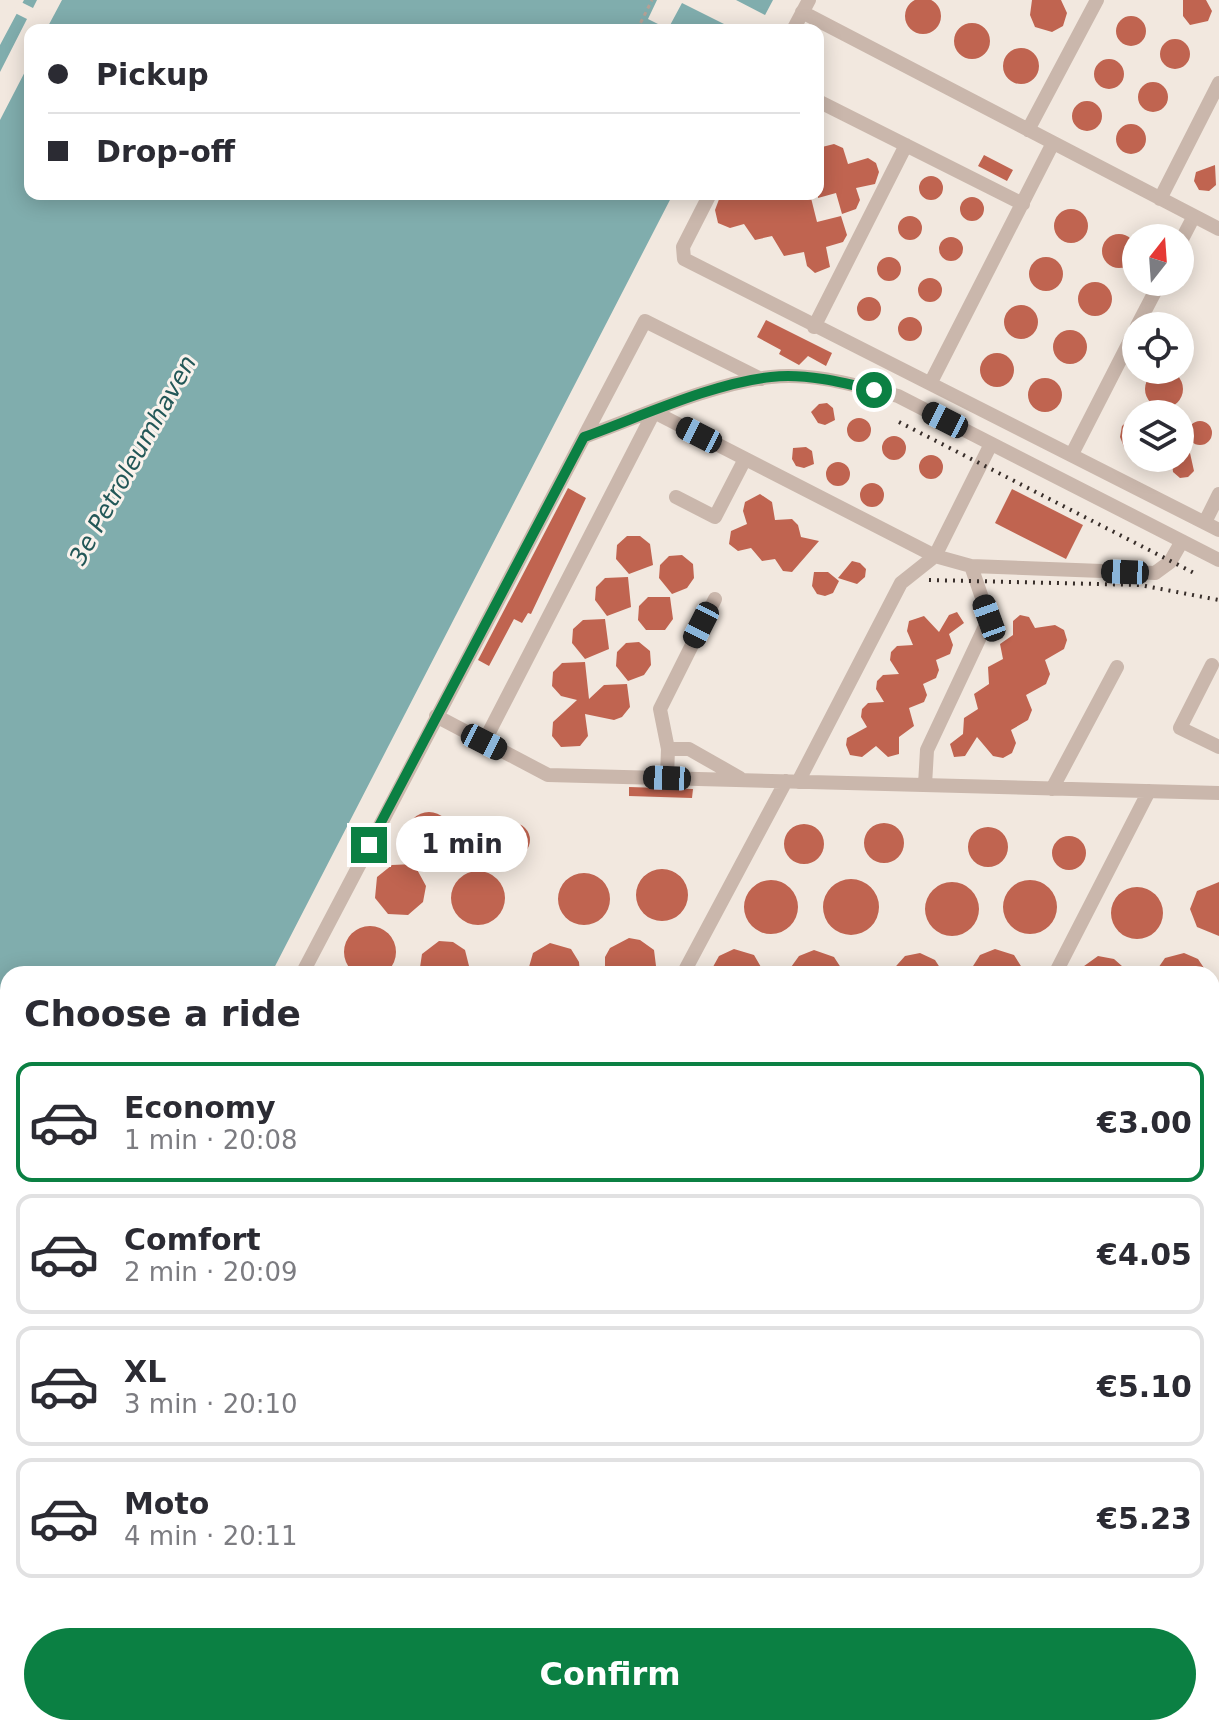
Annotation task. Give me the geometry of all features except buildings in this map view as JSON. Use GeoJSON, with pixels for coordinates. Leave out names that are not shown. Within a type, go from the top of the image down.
{"type":"FeatureCollection","features":[{"type":"Feature","properties":{"kind":"lane"},"geometry":{"type":"LineString","coordinates":[[1028,130],[1097,0]]}},
{"type":"Feature","properties":{"kind":"lane"},"geometry":{"type":"LineString","coordinates":[[796,24],[806,6],[1028,130],[1219,229]]}},
{"type":"Feature","properties":{"kind":"lane"},"geometry":{"type":"LineString","coordinates":[[1160,199],[1219,83]]}},
{"type":"Feature","properties":{"kind":"lane"},"geometry":{"type":"LineString","coordinates":[[824,104],[1023,204]]}},
{"type":"Feature","properties":{"kind":"lane"},"geometry":{"type":"LineString","coordinates":[[931,382],[1053,143]]}},
{"type":"Feature","properties":{"kind":"lane"},"geometry":{"type":"LineString","coordinates":[[814,327],[906,145]]}},
{"type":"Feature","properties":{"kind":"lane"},"geometry":{"type":"LineString","coordinates":[[707,200],[683,247],[684,259],[1219,530]]}},
{"type":"Feature","properties":{"kind":"lane"},"geometry":{"type":"LineString","coordinates":[[1190,224],[1194,216]]}},
{"type":"Feature","properties":{"kind":"lane"},"geometry":{"type":"LineString","coordinates":[[306,966],[645,321],[761,379]]}},
{"type":"Feature","properties":{"kind":"lane"},"geometry":{"type":"LineString","coordinates":[[1072,454],[1122,356]]}},
{"type":"Feature","properties":{"kind":"lane"},"geometry":{"type":"LineString","coordinates":[[584,437],[761,379],[804,377],[898,396],[1219,560]]}},
{"type":"Feature","properties":{"kind":"lane"},"geometry":{"type":"LineString","coordinates":[[654,412],[935,556],[971,566],[1155,573],[1170,562],[1182,541]]}},
{"type":"Feature","properties":{"kind":"lane"},"geometry":{"type":"LineString","coordinates":[[484,742],[654,412]]}},
{"type":"Feature","properties":{"kind":"lane"},"geometry":{"type":"LineString","coordinates":[[688,966],[901,583],[935,556],[991,444]]}},
{"type":"Feature","properties":{"kind":"lane"},"geometry":{"type":"LineString","coordinates":[[676,497],[715,517],[745,459]]}},
{"type":"Feature","properties":{"kind":"lane"},"geometry":{"type":"LineString","coordinates":[[1205,522],[1219,494]]}},
{"type":"Feature","properties":{"kind":"lane"},"geometry":{"type":"LineString","coordinates":[[925,785],[927,750],[989,618],[971,566]]}},
{"type":"Feature","properties":{"kind":"lane"},"geometry":{"type":"LineString","coordinates":[[667,778],[668,749],[662,703],[715,599]]}},
{"type":"Feature","properties":{"kind":"lane"},"geometry":{"type":"LineString","coordinates":[[1217,661],[1180,728],[1219,747]]}},
{"type":"Feature","properties":{"kind":"lane"},"geometry":{"type":"LineString","coordinates":[[1052,789],[1117,667]]}},
{"type":"Feature","properties":{"kind":"lane"},"geometry":{"type":"LineString","coordinates":[[436,716],[548,775],[1219,793]]}},
{"type":"Feature","properties":{"kind":"lane"},"geometry":{"type":"LineString","coordinates":[[668,749],[689,749],[744,780]]}},
{"type":"Feature","properties":{"kind":"lane"},"geometry":{"type":"LineString","coordinates":[[1059,966],[1149,791]]}},
{"type":"Feature","properties":{"kind":"path"},"geometry":{"type":"LineString","coordinates":[[640,24],[652,0]]}},
{"type":"Feature","properties":{"kind":"water","name":"3e Petroleumhaven"},"geometry":{"type":"Polygon","coordinates":[[[24,0],[773,0],[760,24],[24,24],[24,200],[670,200],[275,966],[0,966],[0,45],[24,0]]]}},
{"type":"Feature","properties":{"kind":"pier"},"geometry":{"type":"Polygon","coordinates":[[[37,0],[62,0],[49,24],[24,24],[27,19],[13,12],[19,1],[33,8],[37,0]]]}},
{"type":"Feature","properties":{"kind":"pier"},"geometry":{"type":"Polygon","coordinates":[[[657,0],[736,0],[769,17],[765,24],[724,24],[682,3],[671,24],[658,24],[648,19],[657,0]]]}},
{"type":"Feature","properties":{"kind":"pier"},"geometry":{"type":"Polygon","coordinates":[[[24,25],[24,74],[0,120],[0,72],[24,25]]]}},
{"type":"Feature","properties":{"kind":"railway"},"geometry":{"type":"LineString","coordinates":[[899,422],[1196,574]]}},
{"type":"Feature","properties":{"kind":"railway"},"geometry":{"type":"LineString","coordinates":[[929,580],[1140,585],[1219,600]]}},
{"type":"Feature","properties":{"kind":"route"},"geometry":{"type":"LineString","coordinates":[[369,845],[584,437],[692,399],[772,376],[804,377],[874,390]]}}]}
